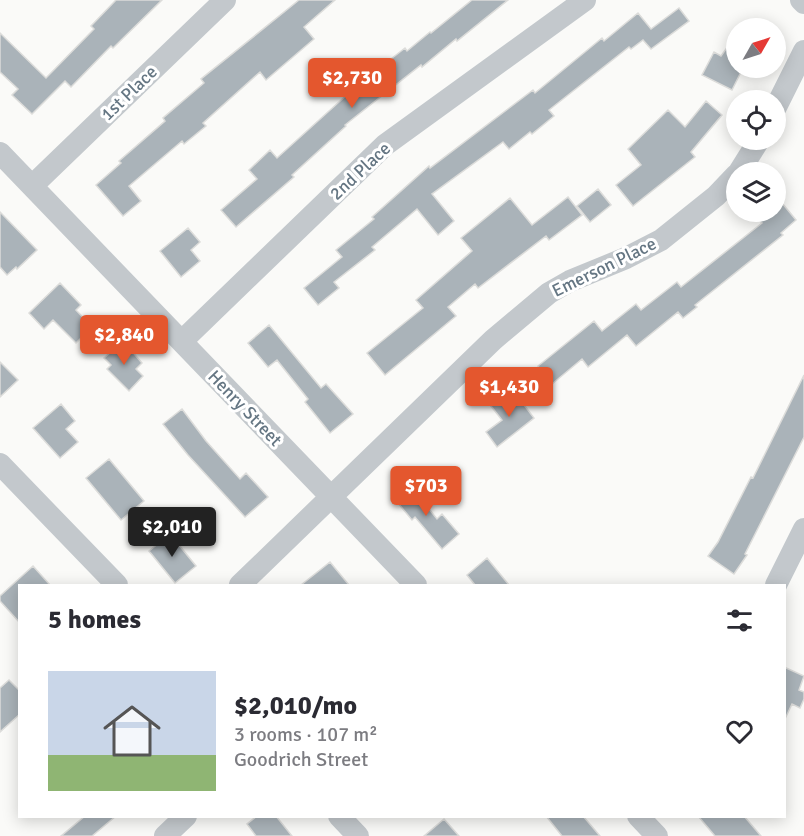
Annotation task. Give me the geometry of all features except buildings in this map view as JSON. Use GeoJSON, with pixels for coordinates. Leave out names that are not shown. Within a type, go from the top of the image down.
{"type":"FeatureCollection","features":[{"type":"Feature","properties":{"kind":"street","name":"1st Place"},"geometry":{"type":"LineString","coordinates":[[32,186],[225,0]]}},
{"type":"Feature","properties":{"kind":"street","name":"2nd Place"},"geometry":{"type":"LineString","coordinates":[[182,341],[386,145],[585,0]]}},
{"type":"Feature","properties":{"kind":"street"},"geometry":{"type":"LineString","coordinates":[[801,0],[804,3]]}},
{"type":"Feature","properties":{"kind":"street"},"geometry":{"type":"LineString","coordinates":[[784,90],[804,51]]}},
{"type":"Feature","properties":{"kind":"street","name":"Henry Street"},"geometry":{"type":"LineString","coordinates":[[0,153],[415,584]]}},
{"type":"Feature","properties":{"kind":"street","name":"Emerson Place"},"geometry":{"type":"LineString","coordinates":[[241,584],[493,340],[549,293],[570,281],[626,258],[661,240],[726,186]]}},
{"type":"Feature","properties":{"kind":"street"},"geometry":{"type":"LineString","coordinates":[[0,464],[116,584]]}},
{"type":"Feature","properties":{"kind":"street"},"geometry":{"type":"LineString","coordinates":[[776,584],[804,529]]}},
{"type":"Feature","properties":{"kind":"street"},"geometry":{"type":"LineString","coordinates":[[165,836],[184,818]]}},
{"type":"Feature","properties":{"kind":"street"},"geometry":{"type":"LineString","coordinates":[[341,818],[358,836]]}},
{"type":"Feature","properties":{"kind":"street"},"geometry":{"type":"LineString","coordinates":[[640,818],[657,836]]}}]}
